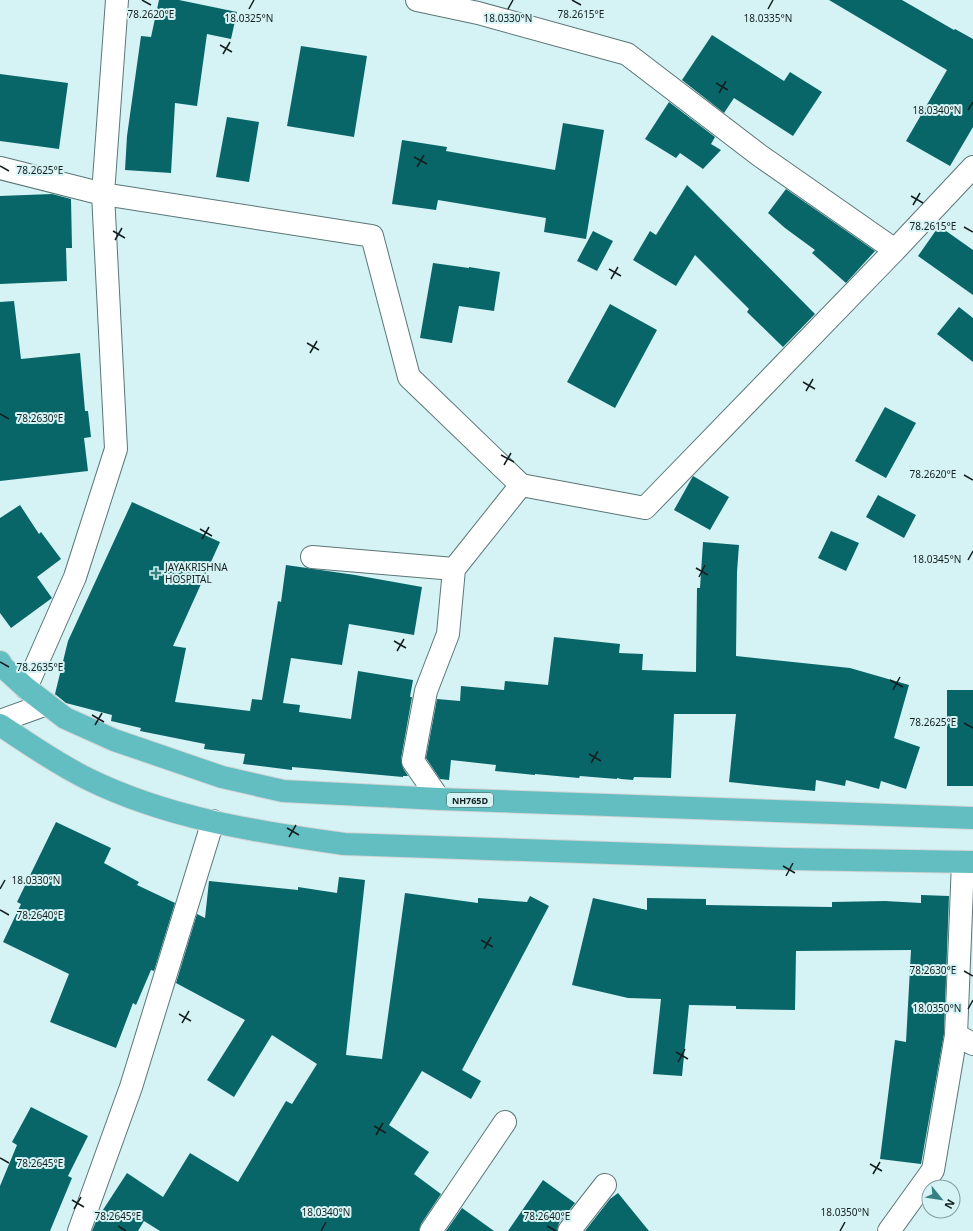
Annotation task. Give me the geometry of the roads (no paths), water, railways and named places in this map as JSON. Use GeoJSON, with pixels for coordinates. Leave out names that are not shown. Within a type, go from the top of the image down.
{"type":"FeatureCollection","features":[{"type":"Feature","properties":{"kind":"highway","name":"NH765D"},"geometry":{"type":"LineString","coordinates":[[0,662],[3,668],[26,688],[65,718],[114,740],[222,777],[283,791],[439,799],[973,818]]}},
{"type":"Feature","properties":{"kind":"highway"},"geometry":{"type":"LineString","coordinates":[[0,725],[52,759],[87,779],[111,790],[155,806],[213,821],[279,835],[344,844],[787,859],[968,862]]}},
{"type":"Feature","properties":{"kind":"street"},"geometry":{"type":"LineString","coordinates":[[26,688],[75,577],[116,449],[103,194],[117,0]]}},
{"type":"Feature","properties":{"kind":"street"},"geometry":{"type":"LineString","coordinates":[[417,0],[478,13],[627,54],[759,155],[895,250]]}},
{"type":"Feature","properties":{"kind":"street"},"geometry":{"type":"LineString","coordinates":[[0,168],[103,194],[372,236],[409,377],[521,485],[645,508],[895,250],[973,167]]}},
{"type":"Feature","properties":{"kind":"street"},"geometry":{"type":"LineString","coordinates":[[439,799],[413,761],[426,690],[448,634],[454,570],[521,485]]}},
{"type":"Feature","properties":{"kind":"street"},"geometry":{"type":"LineString","coordinates":[[312,556],[454,570]]}},
{"type":"Feature","properties":{"kind":"street"},"geometry":{"type":"LineString","coordinates":[[0,721],[47,704]]}},
{"type":"Feature","properties":{"kind":"street"},"geometry":{"type":"LineString","coordinates":[[79,1231],[131,1087],[213,821]]}},
{"type":"Feature","properties":{"kind":"street"},"geometry":{"type":"LineString","coordinates":[[889,1231],[933,1170],[965,1040],[968,862]]}},
{"type":"Feature","properties":{"kind":"street"},"geometry":{"type":"LineString","coordinates":[[431,1231],[505,1122]]}},
{"type":"Feature","properties":{"kind":"street"},"geometry":{"type":"LineString","coordinates":[[569,1231],[605,1184]]}},
{"type":"Feature","properties":{"kind":"place","name":"JAYAKRISHNA HOSPITAL"},"geometry":{"type":"Point","coordinates":[156,573]}}]}
